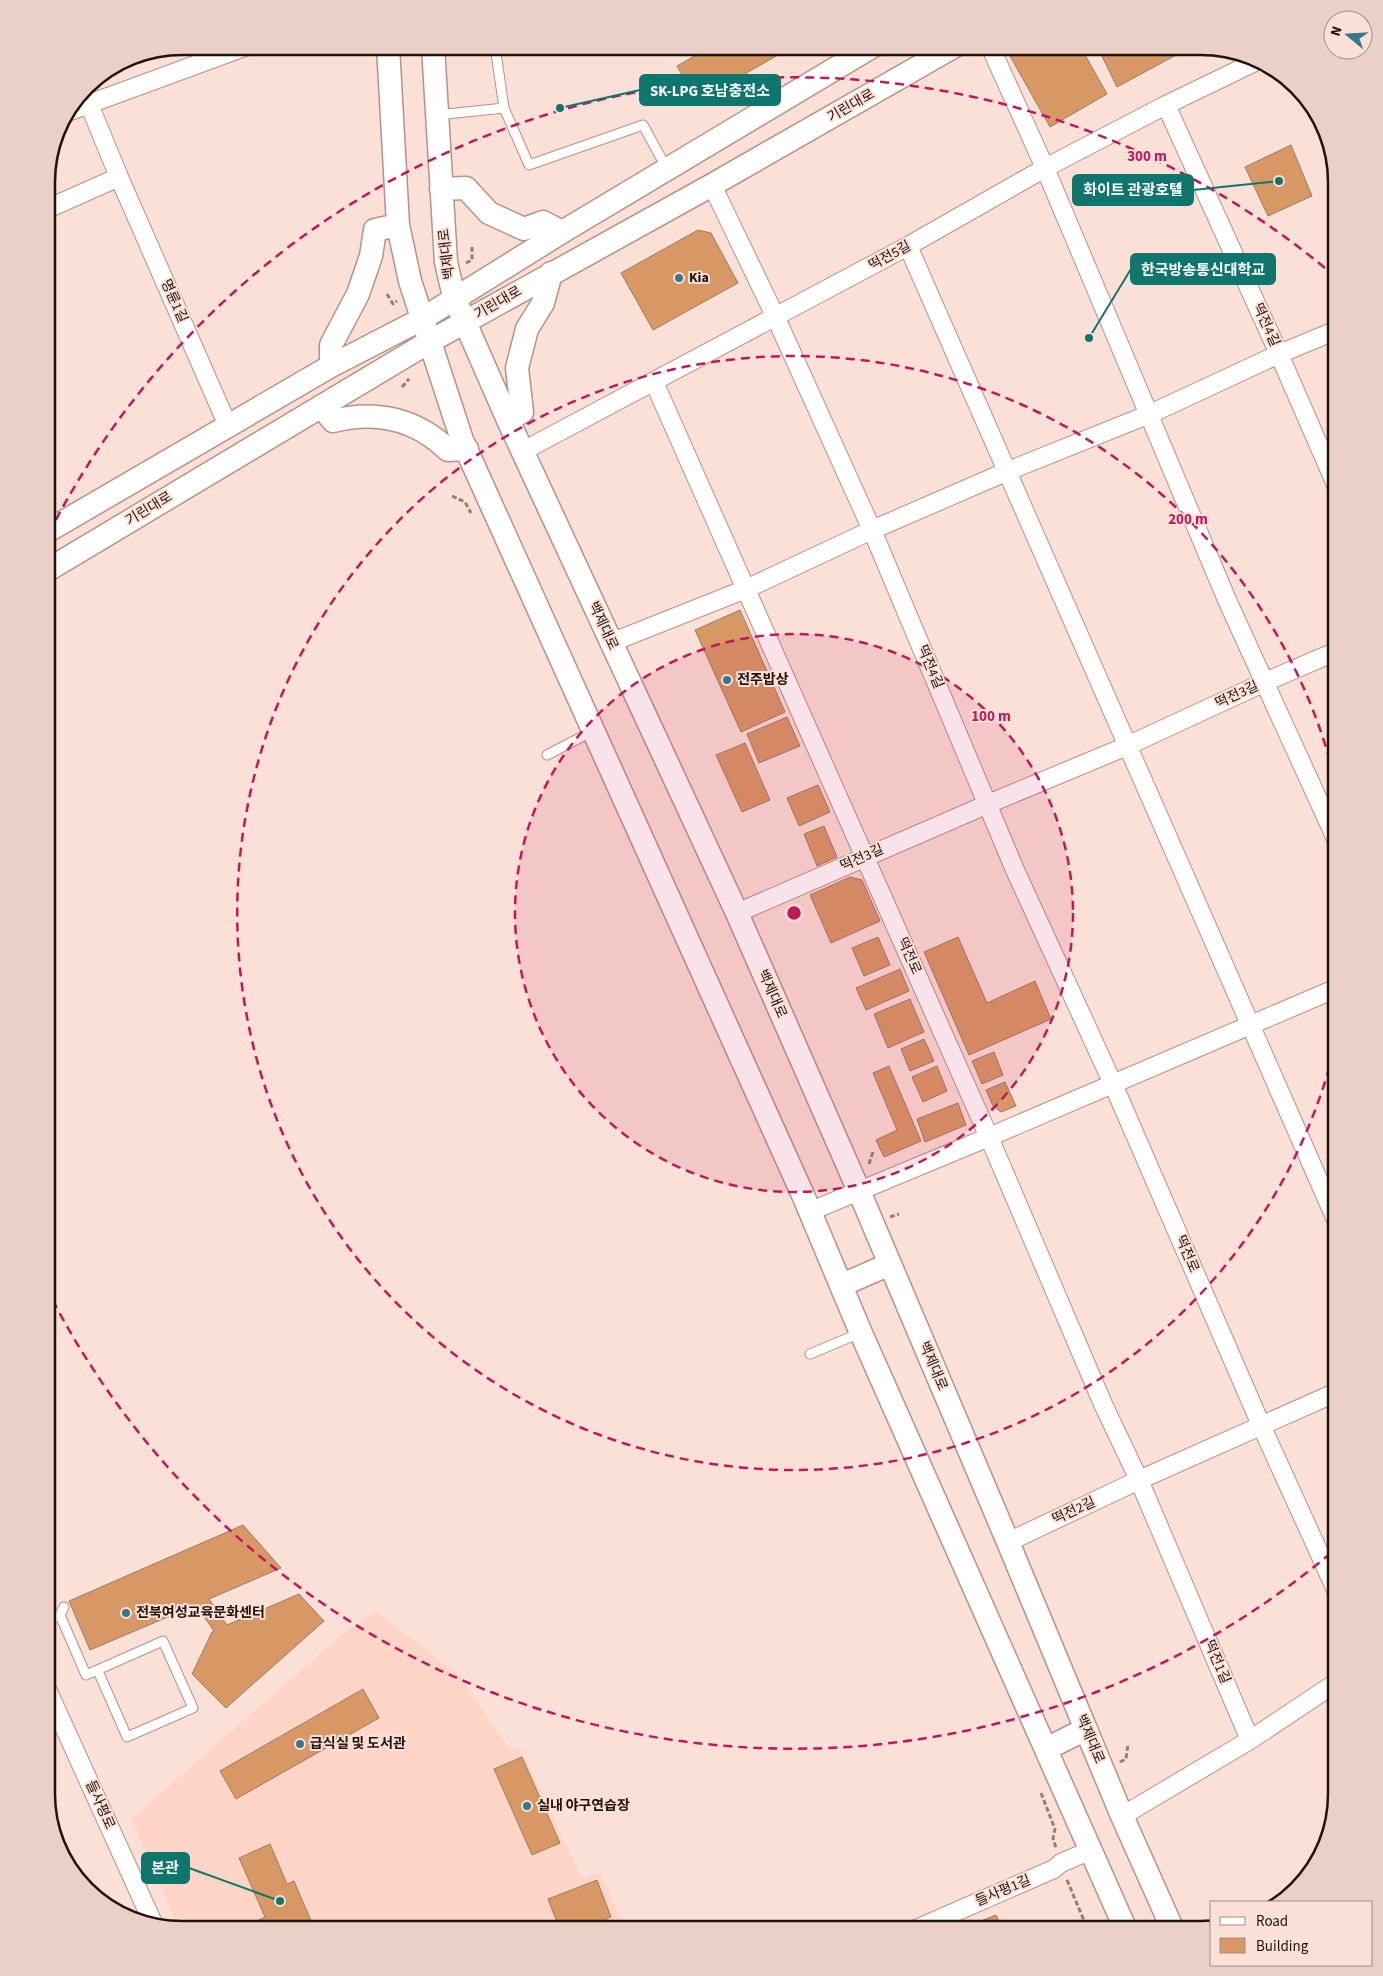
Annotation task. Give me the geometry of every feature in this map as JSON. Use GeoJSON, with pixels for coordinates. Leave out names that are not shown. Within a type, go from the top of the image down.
{"type":"FeatureCollection","features":[{"type":"Feature","properties":{"kind":"street"},"geometry":{"type":"LineString","coordinates":[[79,108],[222,55]]}},
{"type":"Feature","properties":{"kind":"street"},"geometry":{"type":"LineString","coordinates":[[389,55],[398,225],[410,281],[429,342],[467,449],[810,1211],[861,1333],[1122,1921]]}},
{"type":"Feature","properties":{"kind":"street","name":"백제대로"},"geometry":{"type":"LineString","coordinates":[[434,55],[446,262],[454,297],[610,643],[737,913],[859,1191],[1122,1816],[1169,1921]]}},
{"type":"Feature","properties":{"kind":"street","name":"기린대로"},"geometry":{"type":"LineString","coordinates":[[55,527],[331,366],[422,319],[454,297],[497,273],[858,55]]}},
{"type":"Feature","properties":{"kind":"street","name":"기린대로"},"geometry":{"type":"LineString","coordinates":[[55,566],[429,342],[712,185],[939,55]]}},
{"type":"Feature","properties":{"kind":"street"},"geometry":{"type":"LineString","coordinates":[[994,55],[1045,168],[1150,414]]}},
{"type":"Feature","properties":{"kind":"street","name":"떡전5길"},"geometry":{"type":"LineString","coordinates":[[523,451],[776,318],[1045,168],[1166,105],[1249,65]]}},
{"type":"Feature","properties":{"kind":"street","name":"명륜1길"},"geometry":{"type":"LineString","coordinates":[[89,104],[228,426]]}},
{"type":"Feature","properties":{"kind":"street","name":"떡전4길"},"geometry":{"type":"LineString","coordinates":[[1166,105],[1328,466]]}},
{"type":"Feature","properties":{"kind":"street"},"geometry":{"type":"LineString","coordinates":[[55,205],[119,177]]}},
{"type":"Feature","properties":{"kind":"street","name":"떡전4길"},"geometry":{"type":"LineString","coordinates":[[712,185],[776,318],[872,530],[988,804]]}},
{"type":"Feature","properties":{"kind":"street"},"geometry":{"type":"LineString","coordinates":[[442,189],[466,188],[489,213],[524,229],[543,222],[562,232]]}},
{"type":"Feature","properties":{"kind":"street"},"geometry":{"type":"LineString","coordinates":[[331,366],[330,345],[358,294],[371,256],[375,230],[398,225]]}},
{"type":"Feature","properties":{"kind":"street"},"geometry":{"type":"LineString","coordinates":[[908,246],[1075,623],[1126,746],[1328,1202]]}},
{"type":"Feature","properties":{"kind":"street"},"geometry":{"type":"LineString","coordinates":[[508,420],[522,412],[517,368],[528,330],[543,303],[551,273]]}},
{"type":"Feature","properties":{"kind":"street","name":"떡전4길"},"geometry":{"type":"LineString","coordinates":[[610,643],[746,589],[872,530],[1008,471],[1150,414],[1279,354],[1328,334]]}},
{"type":"Feature","properties":{"kind":"street"},"geometry":{"type":"LineString","coordinates":[[654,382],[865,856]]}},
{"type":"Feature","properties":{"kind":"street"},"geometry":{"type":"LineString","coordinates":[[321,406],[333,420],[349,417],[383,416],[436,438],[448,450],[467,449]]}},
{"type":"Feature","properties":{"kind":"street","name":"떡전3길"},"geometry":{"type":"LineString","coordinates":[[1150,414],[1227,600],[1328,821]]}},
{"type":"Feature","properties":{"kind":"street","name":"떡전3길"},"geometry":{"type":"LineString","coordinates":[[737,913],[865,856],[1126,746],[1328,655]]}},
{"type":"Feature","properties":{"kind":"street","name":"떡전로"},"geometry":{"type":"LineString","coordinates":[[988,804],[1014,870],[1113,1084],[1261,1425]]}},
{"type":"Feature","properties":{"kind":"street","name":"떡전로"},"geometry":{"type":"LineString","coordinates":[[865,856],[989,1137],[1103,1404],[1139,1480]]}},
{"type":"Feature","properties":{"kind":"street"},"geometry":{"type":"LineString","coordinates":[[810,1211],[989,1137],[1328,992]]}},
{"type":"Feature","properties":{"kind":"street"},"geometry":{"type":"LineString","coordinates":[[842,1285],[890,1264]]}},
{"type":"Feature","properties":{"kind":"street","name":"떡전2길"},"geometry":{"type":"LineString","coordinates":[[1008,1542],[1139,1480],[1328,1396]]}},
{"type":"Feature","properties":{"kind":"street"},"geometry":{"type":"LineString","coordinates":[[1261,1425],[1328,1572]]}},
{"type":"Feature","properties":{"kind":"street","name":"떡전1길"},"geometry":{"type":"LineString","coordinates":[[1139,1480],[1250,1740]]}},
{"type":"Feature","properties":{"kind":"street"},"geometry":{"type":"LineString","coordinates":[[1122,1816],[1250,1740],[1328,1688]]}},
{"type":"Feature","properties":{"kind":"street","name":"들사평로"},"geometry":{"type":"LineString","coordinates":[[55,1707],[150,1917]]}},
{"type":"Feature","properties":{"kind":"street"},"geometry":{"type":"LineString","coordinates":[[1046,1749],[1086,1729]]}},
{"type":"Feature","properties":{"kind":"street","name":"들사평1길"},"geometry":{"type":"LineString","coordinates":[[935,1921],[1054,1869],[1061,1863],[1091,1850]]}},
{"type":"Feature","properties":{"kind":"lane"},"geometry":{"type":"LineString","coordinates":[[496,55],[504,108],[529,165],[643,125],[667,169]]}},
{"type":"Feature","properties":{"kind":"lane"},"geometry":{"type":"LineString","coordinates":[[437,115],[504,108]]}},
{"type":"Feature","properties":{"kind":"lane"},"geometry":{"type":"LineString","coordinates":[[547,755],[593,731]]}},
{"type":"Feature","properties":{"kind":"lane"},"geometry":{"type":"LineString","coordinates":[[810,1354],[861,1333]]}},
{"type":"Feature","properties":{"kind":"lane"},"geometry":{"type":"LineString","coordinates":[[55,1615],[62,1611],[86,1675],[163,1641],[193,1708],[127,1737],[98,1671]]}},
{"type":"Feature","properties":{"kind":"path"},"geometry":{"type":"LineString","coordinates":[[1070,1886],[1084,1921]]}},
{"type":"Feature","properties":{"kind":"shaded area"},"geometry":{"type":"Polygon","coordinates":[[[376,1611],[460,1676],[511,1751],[520,1747],[582,1878],[601,1872],[621,1921],[176,1921],[131,1819],[341,1635],[376,1611]]]}},
{"type":"Feature","properties":{"kind":"building"},"geometry":{"type":"Polygon","coordinates":[[[696,55],[778,55],[697,101],[677,66],[696,55]]]}},
{"type":"Feature","properties":{"kind":"building"},"geometry":{"type":"Polygon","coordinates":[[[1009,55],[1085,55],[1107,94],[1050,127],[1009,55]]]}},
{"type":"Feature","properties":{"kind":"building"},"geometry":{"type":"Polygon","coordinates":[[[1101,55],[1176,55],[1117,87],[1101,55]]]}},
{"type":"Feature","properties":{"kind":"building"},"geometry":{"type":"Polygon","coordinates":[[[1291,145],[1312,196],[1268,216],[1245,167],[1291,145]]]}},
{"type":"Feature","properties":{"kind":"building","name":"Kia"},"geometry":{"type":"Polygon","coordinates":[[[698,230],[711,233],[738,283],[653,330],[621,273],[698,230]]]}},
{"type":"Feature","properties":{"kind":"building"},"geometry":{"type":"Polygon","coordinates":[[[740,610],[785,712],[741,732],[695,630],[740,610]]]}},
{"type":"Feature","properties":{"kind":"building"},"geometry":{"type":"Polygon","coordinates":[[[787,717],[800,746],[759,763],[747,734],[787,717]]]}},
{"type":"Feature","properties":{"kind":"building"},"geometry":{"type":"Polygon","coordinates":[[[745,743],[770,800],[742,812],[716,755],[745,743]]]}},
{"type":"Feature","properties":{"kind":"building"},"geometry":{"type":"Polygon","coordinates":[[[818,785],[830,812],[799,826],[787,798],[818,785]]]}},
{"type":"Feature","properties":{"kind":"building"},"geometry":{"type":"Polygon","coordinates":[[[824,826],[837,857],[817,866],[804,834],[824,826]]]}},
{"type":"Feature","properties":{"kind":"building"},"geometry":{"type":"Polygon","coordinates":[[[850,877],[862,880],[880,921],[831,943],[810,895],[850,877]]]}},
{"type":"Feature","properties":{"kind":"building"},"geometry":{"type":"Polygon","coordinates":[[[878,937],[890,965],[864,976],[852,948],[878,937]]]}},
{"type":"Feature","properties":{"kind":"building"},"geometry":{"type":"Polygon","coordinates":[[[958,937],[987,1003],[1035,981],[1051,1019],[969,1055],[924,952],[958,937]]]}},
{"type":"Feature","properties":{"kind":"building"},"geometry":{"type":"Polygon","coordinates":[[[900,969],[909,991],[866,1010],[856,988],[900,969]]]}},
{"type":"Feature","properties":{"kind":"building"},"geometry":{"type":"Polygon","coordinates":[[[910,999],[924,1032],[888,1048],[874,1014],[910,999]]]}},
{"type":"Feature","properties":{"kind":"building"},"geometry":{"type":"Polygon","coordinates":[[[924,1039],[934,1061],[910,1071],[901,1049],[924,1039]]]}},
{"type":"Feature","properties":{"kind":"building"},"geometry":{"type":"Polygon","coordinates":[[[994,1052],[1003,1075],[982,1084],[972,1061],[994,1052]]]}},
{"type":"Feature","properties":{"kind":"building"},"geometry":{"type":"Polygon","coordinates":[[[889,1066],[921,1141],[884,1157],[876,1140],[897,1130],[873,1073],[889,1066]]]}},
{"type":"Feature","properties":{"kind":"building"},"geometry":{"type":"Polygon","coordinates":[[[937,1066],[947,1091],[923,1102],[912,1077],[937,1066]]]}},
{"type":"Feature","properties":{"kind":"building"},"geometry":{"type":"Polygon","coordinates":[[[1005,1082],[1016,1106],[1001,1112],[993,1106],[986,1090],[1005,1082]]]}},
{"type":"Feature","properties":{"kind":"building"},"geometry":{"type":"Polygon","coordinates":[[[958,1103],[966,1125],[925,1142],[917,1119],[958,1103]]]}},
{"type":"Feature","properties":{"kind":"building","name":"전북여성교육문화센터"},"geometry":{"type":"Polygon","coordinates":[[[243,1525],[281,1568],[209,1599],[227,1625],[299,1594],[324,1621],[226,1708],[192,1674],[214,1631],[196,1605],[90,1650],[69,1601],[243,1525]]]}},
{"type":"Feature","properties":{"kind":"building","name":"급식실 및 도서관"},"geometry":{"type":"Polygon","coordinates":[[[363,1689],[379,1718],[236,1799],[220,1771],[363,1689]]]}},
{"type":"Feature","properties":{"kind":"building","name":"실내 야구연습장"},"geometry":{"type":"Polygon","coordinates":[[[522,1757],[560,1843],[532,1855],[494,1769],[522,1757]]]}},
{"type":"Feature","properties":{"kind":"building"},"geometry":{"type":"Polygon","coordinates":[[[270,1844],[287,1884],[294,1881],[311,1921],[257,1921],[265,1917],[239,1858],[270,1844]]]}},
{"type":"Feature","properties":{"kind":"building"},"geometry":{"type":"Polygon","coordinates":[[[597,1880],[611,1917],[602,1921],[557,1921],[548,1899],[597,1880]]]}},
{"type":"Feature","properties":{"kind":"building"},"geometry":{"type":"Polygon","coordinates":[[[996,1915],[999,1921],[981,1921],[996,1915]]]}},
{"type":"Feature","properties":{"kind":"place","name":"SK-LPG 호남충전소"},"geometry":{"type":"Point","coordinates":[560,108]}},
{"type":"Feature","properties":{"kind":"place","name":"화이트 관광호텔"},"geometry":{"type":"Point","coordinates":[1279,181]}},
{"type":"Feature","properties":{"kind":"place","name":"Kia"},"geometry":{"type":"Point","coordinates":[679,278]}},
{"type":"Feature","properties":{"kind":"place","name":"한국방송통신대학교"},"geometry":{"type":"Point","coordinates":[1089,338]}},
{"type":"Feature","properties":{"kind":"place","name":"전주밥상"},"geometry":{"type":"Point","coordinates":[727,680]}},
{"type":"Feature","properties":{"kind":"place","name":"전북여성교육문화센터"},"geometry":{"type":"Point","coordinates":[126,1613]}},
{"type":"Feature","properties":{"kind":"place","name":"급식실 및 도서관"},"geometry":{"type":"Point","coordinates":[300,1744]}},
{"type":"Feature","properties":{"kind":"place","name":"실내 야구연습장"},"geometry":{"type":"Point","coordinates":[527,1806]}},
{"type":"Feature","properties":{"kind":"place","name":"본관"},"geometry":{"type":"Point","coordinates":[280,1901]}}]}
